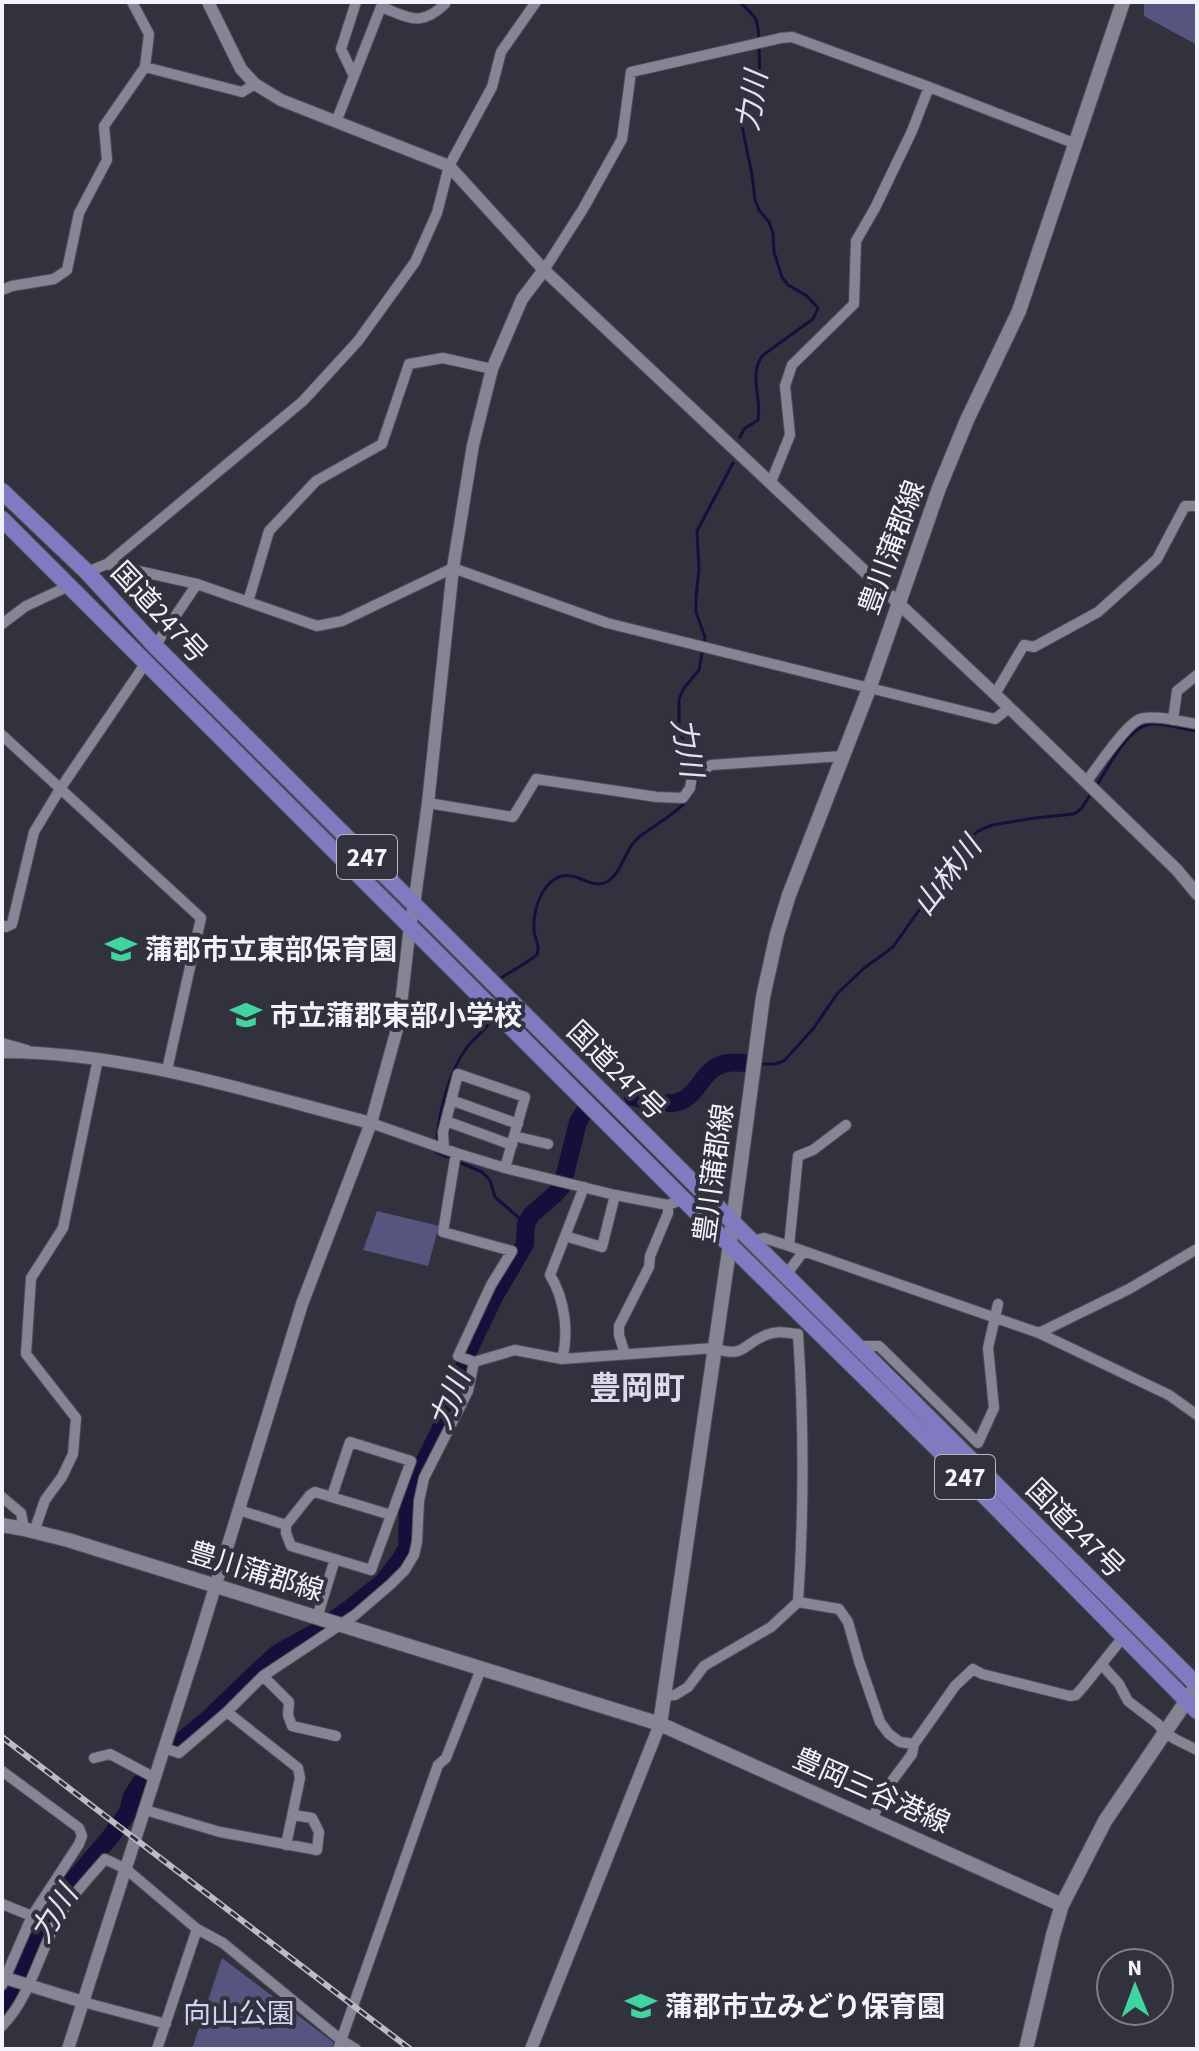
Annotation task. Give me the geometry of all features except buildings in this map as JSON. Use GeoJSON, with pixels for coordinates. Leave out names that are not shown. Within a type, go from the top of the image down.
{"type":"FeatureCollection","features":[{"type":"Feature","properties":{"kind":"highway","name":"国道247号"},"geometry":{"type":"LineString","coordinates":[[2,491],[87,572],[155,646],[1197,1686]]}},
{"type":"Feature","properties":{"kind":"highway","name":"国道247号"},"geometry":{"type":"LineString","coordinates":[[2,519],[410,926],[675,1202],[730,1244],[1192,1706]]}},
{"type":"Feature","properties":{"kind":"main road","name":"豊川蒲郡線"},"geometry":{"type":"LineString","coordinates":[[2,1525],[68,1540],[660,1724],[763,997],[777,934],[789,895],[869,689],[939,488],[967,420],[1019,311],[1123,2]]}},
{"type":"Feature","properties":{"kind":"main road"},"geometry":{"type":"LineString","coordinates":[[1026,2049],[1062,1905],[1105,1821],[1164,1732],[1192,1706],[1197,1686]]}},
{"type":"Feature","properties":{"kind":"main road","name":"豊岡三谷港線"},"geometry":{"type":"LineString","coordinates":[[660,1724],[1062,1905]]}},
{"type":"Feature","properties":{"kind":"street"},"geometry":{"type":"LineString","coordinates":[[2,290],[54,279],[67,270],[79,213],[107,160],[104,126],[145,67],[149,34],[132,2]]}},
{"type":"Feature","properties":{"kind":"street"},"geometry":{"type":"LineString","coordinates":[[208,2],[241,69],[255,84],[281,100],[449,166],[544,270],[995,694],[1177,870],[1197,894]]}},
{"type":"Feature","properties":{"kind":"street"},"geometry":{"type":"LineString","coordinates":[[354,76],[341,49],[356,2]]}},
{"type":"Feature","properties":{"kind":"street"},"geometry":{"type":"LineString","coordinates":[[87,572],[107,564],[303,401],[358,341],[415,262],[437,213],[449,166],[492,87],[501,52],[536,2]]}},
{"type":"Feature","properties":{"kind":"street"},"geometry":{"type":"LineString","coordinates":[[336,122],[381,7],[414,19],[432,17],[445,4]]}},
{"type":"Feature","properties":{"kind":"street"},"geometry":{"type":"LineString","coordinates":[[68,2049],[302,1304],[371,1123],[399,1022],[428,803],[453,568],[473,445],[492,369],[522,299],[583,209],[622,139],[631,72],[792,37],[1076,144]]}},
{"type":"Feature","properties":{"kind":"street"},"geometry":{"type":"LineString","coordinates":[[145,67],[242,92],[255,84]]}},
{"type":"Feature","properties":{"kind":"street"},"geometry":{"type":"LineString","coordinates":[[771,482],[790,435],[785,386],[792,365],[854,304],[856,241],[912,131],[929,87]]}},
{"type":"Feature","properties":{"kind":"street"},"geometry":{"type":"LineString","coordinates":[[248,602],[269,531],[316,481],[382,444],[409,364],[443,358],[492,369]]}},
{"type":"Feature","properties":{"kind":"street"},"geometry":{"type":"LineString","coordinates":[[995,694],[1024,645],[1034,647],[1098,612],[1157,559],[1185,506],[1197,506]]}},
{"type":"Feature","properties":{"kind":"street"},"geometry":{"type":"LineString","coordinates":[[107,564],[197,584],[317,626],[342,621],[453,568],[607,623],[704,648],[995,719],[1009,708]]}},
{"type":"Feature","properties":{"kind":"street"},"geometry":{"type":"LineString","coordinates":[[155,646],[197,584]]}},
{"type":"Feature","properties":{"kind":"street"},"geometry":{"type":"LineString","coordinates":[[2,624],[26,606],[69,586]]}},
{"type":"Feature","properties":{"kind":"street"},"geometry":{"type":"LineString","coordinates":[[2,925],[12,924],[34,832],[145,664]]}},
{"type":"Feature","properties":{"kind":"street"},"geometry":{"type":"LineString","coordinates":[[1173,720],[1177,691],[1197,675]]}},
{"type":"Feature","properties":{"kind":"street"},"geometry":{"type":"LineString","coordinates":[[1088,783],[1129,727],[1140,719],[1197,724]]}},
{"type":"Feature","properties":{"kind":"street"},"geometry":{"type":"LineString","coordinates":[[2,735],[201,918],[167,1070]]}},
{"type":"Feature","properties":{"kind":"street"},"geometry":{"type":"LineString","coordinates":[[428,803],[513,817],[536,779],[683,798],[698,774],[711,765],[843,756]]}},
{"type":"Feature","properties":{"kind":"street"},"geometry":{"type":"LineString","coordinates":[[2,1043],[34,1052]]}},
{"type":"Feature","properties":{"kind":"street"},"geometry":{"type":"LineString","coordinates":[[2,1052],[34,1052],[167,1070],[371,1123],[438,1147],[455,1159],[615,1195],[675,1202],[650,1256],[649,1267],[619,1326],[625,1354]]}},
{"type":"Feature","properties":{"kind":"street"},"geometry":{"type":"LineString","coordinates":[[29,1530],[73,1454],[76,1418],[26,1354],[31,1278],[63,1228],[98,1059]]}},
{"type":"Feature","properties":{"kind":"street"},"geometry":{"type":"LineString","coordinates":[[438,1147],[458,1074],[525,1097],[505,1168]]}},
{"type":"Feature","properties":{"kind":"street"},"geometry":{"type":"LineString","coordinates":[[451,1100],[518,1124]]}},
{"type":"Feature","properties":{"kind":"street"},"geometry":{"type":"LineString","coordinates":[[446,1121],[513,1140],[548,1144]]}},
{"type":"Feature","properties":{"kind":"street"},"geometry":{"type":"LineString","coordinates":[[789,1246],[798,1156],[813,1150],[846,1125]]}},
{"type":"Feature","properties":{"kind":"street"},"geometry":{"type":"LineString","coordinates":[[455,1159],[443,1232],[512,1251],[491,1285],[458,1356],[469,1360],[515,1350],[562,1359],[714,1348],[730,1354],[765,1335],[778,1332],[798,1334],[803,1517],[798,1602],[771,1627],[704,1666],[688,1687],[675,1695],[665,1696]]}},
{"type":"Feature","properties":{"kind":"street"},"geometry":{"type":"LineString","coordinates":[[562,1359],[566,1322],[550,1275],[584,1187]]}},
{"type":"Feature","properties":{"kind":"street"},"geometry":{"type":"LineString","coordinates":[[565,1236],[602,1247],[615,1195]]}},
{"type":"Feature","properties":{"kind":"street"},"geometry":{"type":"LineString","coordinates":[[752,1241],[764,1238],[789,1246],[1039,1333],[1169,1395],[1197,1415]]}},
{"type":"Feature","properties":{"kind":"street"},"geometry":{"type":"LineString","coordinates":[[1039,1333],[1129,1289],[1197,1249]]}},
{"type":"Feature","properties":{"kind":"street"},"geometry":{"type":"LineString","coordinates":[[786,1275],[803,1252]]}},
{"type":"Feature","properties":{"kind":"street"},"geometry":{"type":"LineString","coordinates":[[856,1346],[879,1346],[978,1443],[994,1408],[988,1348],[998,1304]]}},
{"type":"Feature","properties":{"kind":"street"},"geometry":{"type":"LineString","coordinates":[[164,1748],[179,1753],[263,1676],[330,1621],[391,1584],[405,1570],[417,1542],[419,1501],[424,1478],[468,1391],[469,1360]]}},
{"type":"Feature","properties":{"kind":"street"},"geometry":{"type":"LineString","coordinates":[[332,1496],[350,1442],[411,1461],[371,1570],[291,1546],[286,1525],[315,1492],[391,1515]]}},
{"type":"Feature","properties":{"kind":"street"},"geometry":{"type":"LineString","coordinates":[[2,1497],[21,1513],[29,1530]]}},
{"type":"Feature","properties":{"kind":"street"},"geometry":{"type":"LineString","coordinates":[[239,1510],[286,1525]]}},
{"type":"Feature","properties":{"kind":"street"},"geometry":{"type":"LineString","coordinates":[[330,1621],[335,1559]]}},
{"type":"Feature","properties":{"kind":"street"},"geometry":{"type":"LineString","coordinates":[[798,1602],[839,1609],[848,1622],[880,1722],[900,1742],[914,1744]]}},
{"type":"Feature","properties":{"kind":"street"},"geometry":{"type":"LineString","coordinates":[[872,1818],[892,1781],[912,1754],[914,1744],[955,1686],[973,1669],[982,1674],[1076,1695],[1124,1636]]}},
{"type":"Feature","properties":{"kind":"street"},"geometry":{"type":"LineString","coordinates":[[1102,1665],[1119,1684],[1128,1701],[1164,1732],[1197,1750]]}},
{"type":"Feature","properties":{"kind":"street"},"geometry":{"type":"LineString","coordinates":[[340,2044],[438,1765],[446,1758],[481,1669]]}},
{"type":"Feature","properties":{"kind":"street"},"geometry":{"type":"LineString","coordinates":[[263,1676],[289,1702],[288,1715],[292,1726],[336,1736]]}},
{"type":"Feature","properties":{"kind":"street"},"geometry":{"type":"LineString","coordinates":[[227,1712],[298,1768],[300,1778],[286,1845]]}},
{"type":"Feature","properties":{"kind":"street"},"geometry":{"type":"LineString","coordinates":[[531,2049],[660,1724]]}},
{"type":"Feature","properties":{"kind":"street"},"geometry":{"type":"LineString","coordinates":[[94,1758],[110,1754],[155,1778]]}},
{"type":"Feature","properties":{"kind":"street"},"geometry":{"type":"LineString","coordinates":[[2,1771],[81,1832],[79,1844],[32,1916],[3,1980],[166,2024]]}},
{"type":"Feature","properties":{"kind":"street"},"geometry":{"type":"LineString","coordinates":[[145,1810],[220,1832],[317,1850],[319,1832],[312,1818],[293,1815]]}},
{"type":"Feature","properties":{"kind":"street"},"geometry":{"type":"LineString","coordinates":[[2,2026],[19,2006],[57,1920],[105,1859],[126,1869],[197,1929],[223,1943],[340,2044],[356,2049]]}},
{"type":"Feature","properties":{"kind":"street"},"geometry":{"type":"LineString","coordinates":[[2,1904],[32,1916]]}},
{"type":"Feature","properties":{"kind":"street"},"geometry":{"type":"LineString","coordinates":[[157,2049],[197,1929]]}},
{"type":"Feature","properties":{"kind":"green space"},"geometry":{"type":"Polygon","coordinates":[[[1144,2],[1197,2],[1197,45],[1144,16],[1144,2]]]}},
{"type":"Feature","properties":{"kind":"green space"},"geometry":{"type":"Polygon","coordinates":[[[377,1211],[439,1226],[428,1266],[363,1250],[377,1211]]]}},
{"type":"Feature","properties":{"kind":"green space","name":"向山公園"},"geometry":{"type":"Polygon","coordinates":[[[222,1958],[333,2042],[332,2049],[192,2049],[222,1958]]]}},
{"type":"Feature","properties":{"kind":"waterway","name":"力川"},"geometry":{"type":"LineString","coordinates":[[740,2],[755,18],[759,39]]}},
{"type":"Feature","properties":{"kind":"waterway","name":"力川"},"geometry":{"type":"LineString","coordinates":[[740,437],[744,429],[758,420],[756,370],[763,355],[813,319],[818,308],[782,277],[774,252],[773,233],[755,200],[742,126],[760,81],[759,47]]}},
{"type":"Feature","properties":{"kind":"waterway","name":"力川"},"geometry":{"type":"LineString","coordinates":[[696,770],[679,730],[679,699],[699,670],[705,637],[696,612],[699,569],[697,531],[733,463]]}},
{"type":"Feature","properties":{"kind":"waterway","name":"山林川"},"geometry":{"type":"LineString","coordinates":[[1096,786],[1128,738],[1145,726],[1159,724],[1197,731]]}},
{"type":"Feature","properties":{"kind":"waterway","name":"力川"},"geometry":{"type":"LineString","coordinates":[[501,978],[537,954],[535,915],[547,886],[565,876],[595,884],[607,882],[617,872],[634,842],[691,796],[697,777]]}},
{"type":"Feature","properties":{"kind":"waterway","name":"山林川"},"geometry":{"type":"LineString","coordinates":[[761,1064],[784,1061],[813,1029],[837,994],[863,969],[893,947],[969,839],[978,831],[992,825],[1074,814],[1092,792]]}},
{"type":"Feature","properties":{"kind":"waterway","name":"力川"},"geometry":{"type":"LineString","coordinates":[[437,1142],[442,1107],[454,1070],[468,1046],[490,1021]]}},
{"type":"Feature","properties":{"kind":"waterway","name":"山林川"},"geometry":{"type":"LineString","coordinates":[[633,1097],[661,1103],[678,1102],[691,1094],[719,1066],[747,1063]]}},
{"type":"Feature","properties":{"kind":"waterway","name":"力川"},"geometry":{"type":"LineString","coordinates":[[179,1743],[278,1653],[349,1609],[383,1582],[400,1560],[407,1548],[408,1509],[416,1479],[461,1387],[466,1356],[494,1297],[525,1244],[526,1224],[531,1215],[562,1186],[578,1122],[584,1112]]}},
{"type":"Feature","properties":{"kind":"waterway","name":"力川"},"geometry":{"type":"LineString","coordinates":[[436,1150],[482,1172],[490,1180],[495,1197],[526,1224]]}},
{"type":"Feature","properties":{"kind":"waterway","name":"力川"},"geometry":{"type":"LineString","coordinates":[[2,2012],[10,2004],[34,1936],[53,1904],[111,1836],[128,1812],[132,1796],[141,1782]]}},
{"type":"Feature","properties":{"kind":"railway"},"geometry":{"type":"LineString","coordinates":[[2,1737],[410,2049]]}},
{"type":"Feature","properties":{"kind":"place","name":"蒲郡市立東部保育園"},"geometry":{"type":"Point","coordinates":[121,949]}},
{"type":"Feature","properties":{"kind":"place","name":"市立蒲郡東部小学校"},"geometry":{"type":"Point","coordinates":[246,1015]}},
{"type":"Feature","properties":{"kind":"place","name":"蒲郡市立みどり保育園"},"geometry":{"type":"Point","coordinates":[641,2006]}},
{"type":"Feature","properties":{"kind":"district","name":"豊岡町"},"geometry":{"type":"Point","coordinates":[637,1388]}}]}
